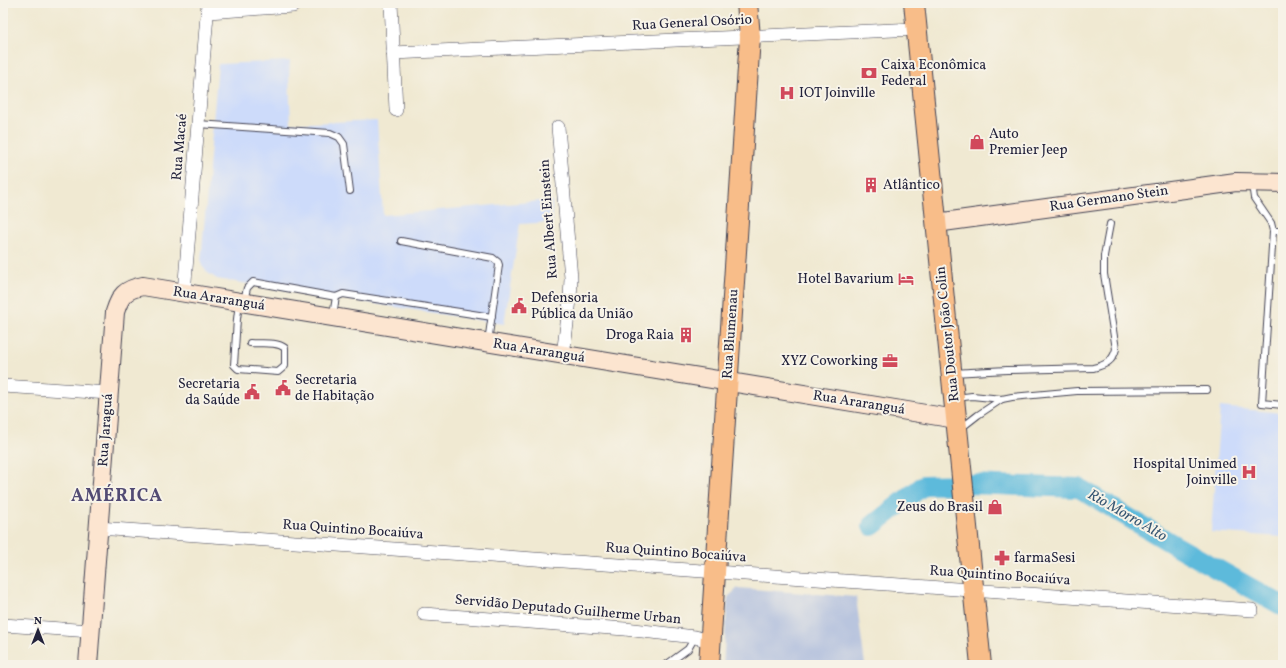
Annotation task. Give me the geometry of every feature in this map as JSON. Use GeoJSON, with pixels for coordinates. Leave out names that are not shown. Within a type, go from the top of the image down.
{"type":"FeatureCollection","features":[{"type":"Feature","properties":{"kind":"main road","name":"Rua Blumenau"},"geometry":{"type":"LineString","coordinates":[[709,665],[702,639],[715,572],[750,36],[747,3]]}},
{"type":"Feature","properties":{"kind":"main road","name":"Rua Doutor João Colin"},"geometry":{"type":"LineString","coordinates":[[914,3],[981,665]]}},
{"type":"Feature","properties":{"kind":"street"},"geometry":{"type":"LineString","coordinates":[[391,3],[396,110]]}},
{"type":"Feature","properties":{"kind":"street"},"geometry":{"type":"LineString","coordinates":[[208,8],[293,6]]}},
{"type":"Feature","properties":{"kind":"street","name":"Rua Macaé"},"geometry":{"type":"LineString","coordinates":[[184,293],[208,8]]}},
{"type":"Feature","properties":{"kind":"street","name":"Rua General Osório"},"geometry":{"type":"LineString","coordinates":[[393,53],[916,29]]}},
{"type":"Feature","properties":{"kind":"street","name":"Rua Albert Einstein"},"geometry":{"type":"LineString","coordinates":[[558,127],[571,278],[570,300],[563,355]]}},
{"type":"Feature","properties":{"kind":"street","name":"Rua Germano Stein"},"geometry":{"type":"LineString","coordinates":[[936,223],[1228,183],[1251,181],[1283,183]]}},
{"type":"Feature","properties":{"kind":"street","name":"Rua Araranguá"},"geometry":{"type":"LineString","coordinates":[[124,294],[132,288],[143,286],[728,382],[957,425]]}},
{"type":"Feature","properties":{"kind":"street","name":"Rua Jaraguá"},"geometry":{"type":"LineString","coordinates":[[88,665],[115,312],[118,303],[124,294]]}},
{"type":"Feature","properties":{"kind":"street"},"geometry":{"type":"LineString","coordinates":[[3,386],[109,393]]}},
{"type":"Feature","properties":{"kind":"street","name":"Rua Quintino Bocaiúva"},"geometry":{"type":"LineString","coordinates":[[98,528],[1252,610]]}},
{"type":"Feature","properties":{"kind":"street","name":"Servidão Deputado Guilherme Urban"},"geometry":{"type":"LineString","coordinates":[[424,614],[625,629],[702,639]]}},
{"type":"Feature","properties":{"kind":"street"},"geometry":{"type":"LineString","coordinates":[[3,625],[91,631]]}},
{"type":"Feature","properties":{"kind":"lane"},"geometry":{"type":"LineString","coordinates":[[198,124],[330,133],[339,137],[344,144],[350,191]]}},
{"type":"Feature","properties":{"kind":"lane"},"geometry":{"type":"LineString","coordinates":[[1251,181],[1254,198],[1271,223],[1273,231],[1262,403],[1283,405]]}},
{"type":"Feature","properties":{"kind":"lane"},"geometry":{"type":"LineString","coordinates":[[952,373],[993,370],[1093,368],[1103,366],[1110,361],[1114,357],[1116,349],[1104,274],[1104,256],[1110,224]]}},
{"type":"Feature","properties":{"kind":"lane"},"geometry":{"type":"LineString","coordinates":[[1273,231],[1283,231]]}},
{"type":"Feature","properties":{"kind":"lane"},"geometry":{"type":"LineString","coordinates":[[401,242],[493,258],[496,260],[499,265],[488,342]]}},
{"type":"Feature","properties":{"kind":"lane"},"geometry":{"type":"LineString","coordinates":[[250,343],[278,344],[283,346],[285,348],[285,366],[278,372],[238,369],[234,365],[237,319],[247,288],[253,282],[336,297],[343,294],[492,316]]}},
{"type":"Feature","properties":{"kind":"lane"},"geometry":{"type":"LineString","coordinates":[[332,317],[336,297]]}},
{"type":"Feature","properties":{"kind":"lane"},"geometry":{"type":"LineString","coordinates":[[954,398],[972,396],[1002,399],[1077,391],[1207,390]]}},
{"type":"Feature","properties":{"kind":"lane"},"geometry":{"type":"LineString","coordinates":[[957,425],[978,415],[1002,399]]}},
{"type":"Feature","properties":{"kind":"lane"},"geometry":{"type":"LineString","coordinates":[[666,665],[702,639]]}},
{"type":"Feature","properties":{"kind":"shaded area"},"geometry":{"type":"Polygon","coordinates":[[[290,61],[289,76],[291,124],[377,120],[383,215],[552,200],[553,222],[520,224],[504,324],[217,279],[208,273],[202,266],[201,262],[218,64],[290,61]]]}},
{"type":"Feature","properties":{"kind":"shaded area","name":"Hospital Unimed Joinville"},"geometry":{"type":"Polygon","coordinates":[[[1220,407],[1283,413],[1283,537],[1211,532],[1220,407]]]}},
{"type":"Feature","properties":{"kind":"shaded area"},"geometry":{"type":"Polygon","coordinates":[[[738,588],[856,597],[865,665],[723,665],[728,597],[738,588]]]}},
{"type":"Feature","properties":{"kind":"waterway","name":"Rio Morro Alto"},"geometry":{"type":"LineString","coordinates":[[872,526],[924,485],[970,484],[1079,488],[1176,546],[1283,606]]}},
{"type":"Feature","properties":{"kind":"place","name":"Caixa Econômica Federal"},"geometry":{"type":"Point","coordinates":[869,73]}},
{"type":"Feature","properties":{"kind":"place","name":"IOT Joinville"},"geometry":{"type":"Point","coordinates":[787,93]}},
{"type":"Feature","properties":{"kind":"place","name":"Auto Premier Jeep"},"geometry":{"type":"Point","coordinates":[977,142]}},
{"type":"Feature","properties":{"kind":"place","name":"Atlântico"},"geometry":{"type":"Point","coordinates":[871,185]}},
{"type":"Feature","properties":{"kind":"place","name":"Hotel Bavarium"},"geometry":{"type":"Point","coordinates":[906,279]}},
{"type":"Feature","properties":{"kind":"place","name":"Defensoria Pública da União"},"geometry":{"type":"Point","coordinates":[519,306]}},
{"type":"Feature","properties":{"kind":"place","name":"Droga Raia"},"geometry":{"type":"Point","coordinates":[686,335]}},
{"type":"Feature","properties":{"kind":"place","name":"XYZ Coworking"},"geometry":{"type":"Point","coordinates":[890,361]}},
{"type":"Feature","properties":{"kind":"place","name":"Secretaria de Habitação"},"geometry":{"type":"Point","coordinates":[283,388]}},
{"type":"Feature","properties":{"kind":"place","name":"Secretaria da Saúde"},"geometry":{"type":"Point","coordinates":[252,392]}},
{"type":"Feature","properties":{"kind":"place","name":"Hospital Unimed Joinville"},"geometry":{"type":"Point","coordinates":[1249,472]}},
{"type":"Feature","properties":{"kind":"place","name":"Zeus do Brasil"},"geometry":{"type":"Point","coordinates":[995,507]}},
{"type":"Feature","properties":{"kind":"place","name":"farmaSesi"},"geometry":{"type":"Point","coordinates":[1002,558]}},
{"type":"Feature","properties":{"kind":"district","name":"AMÉRICA"},"geometry":{"type":"Point","coordinates":[117,496]}}]}
